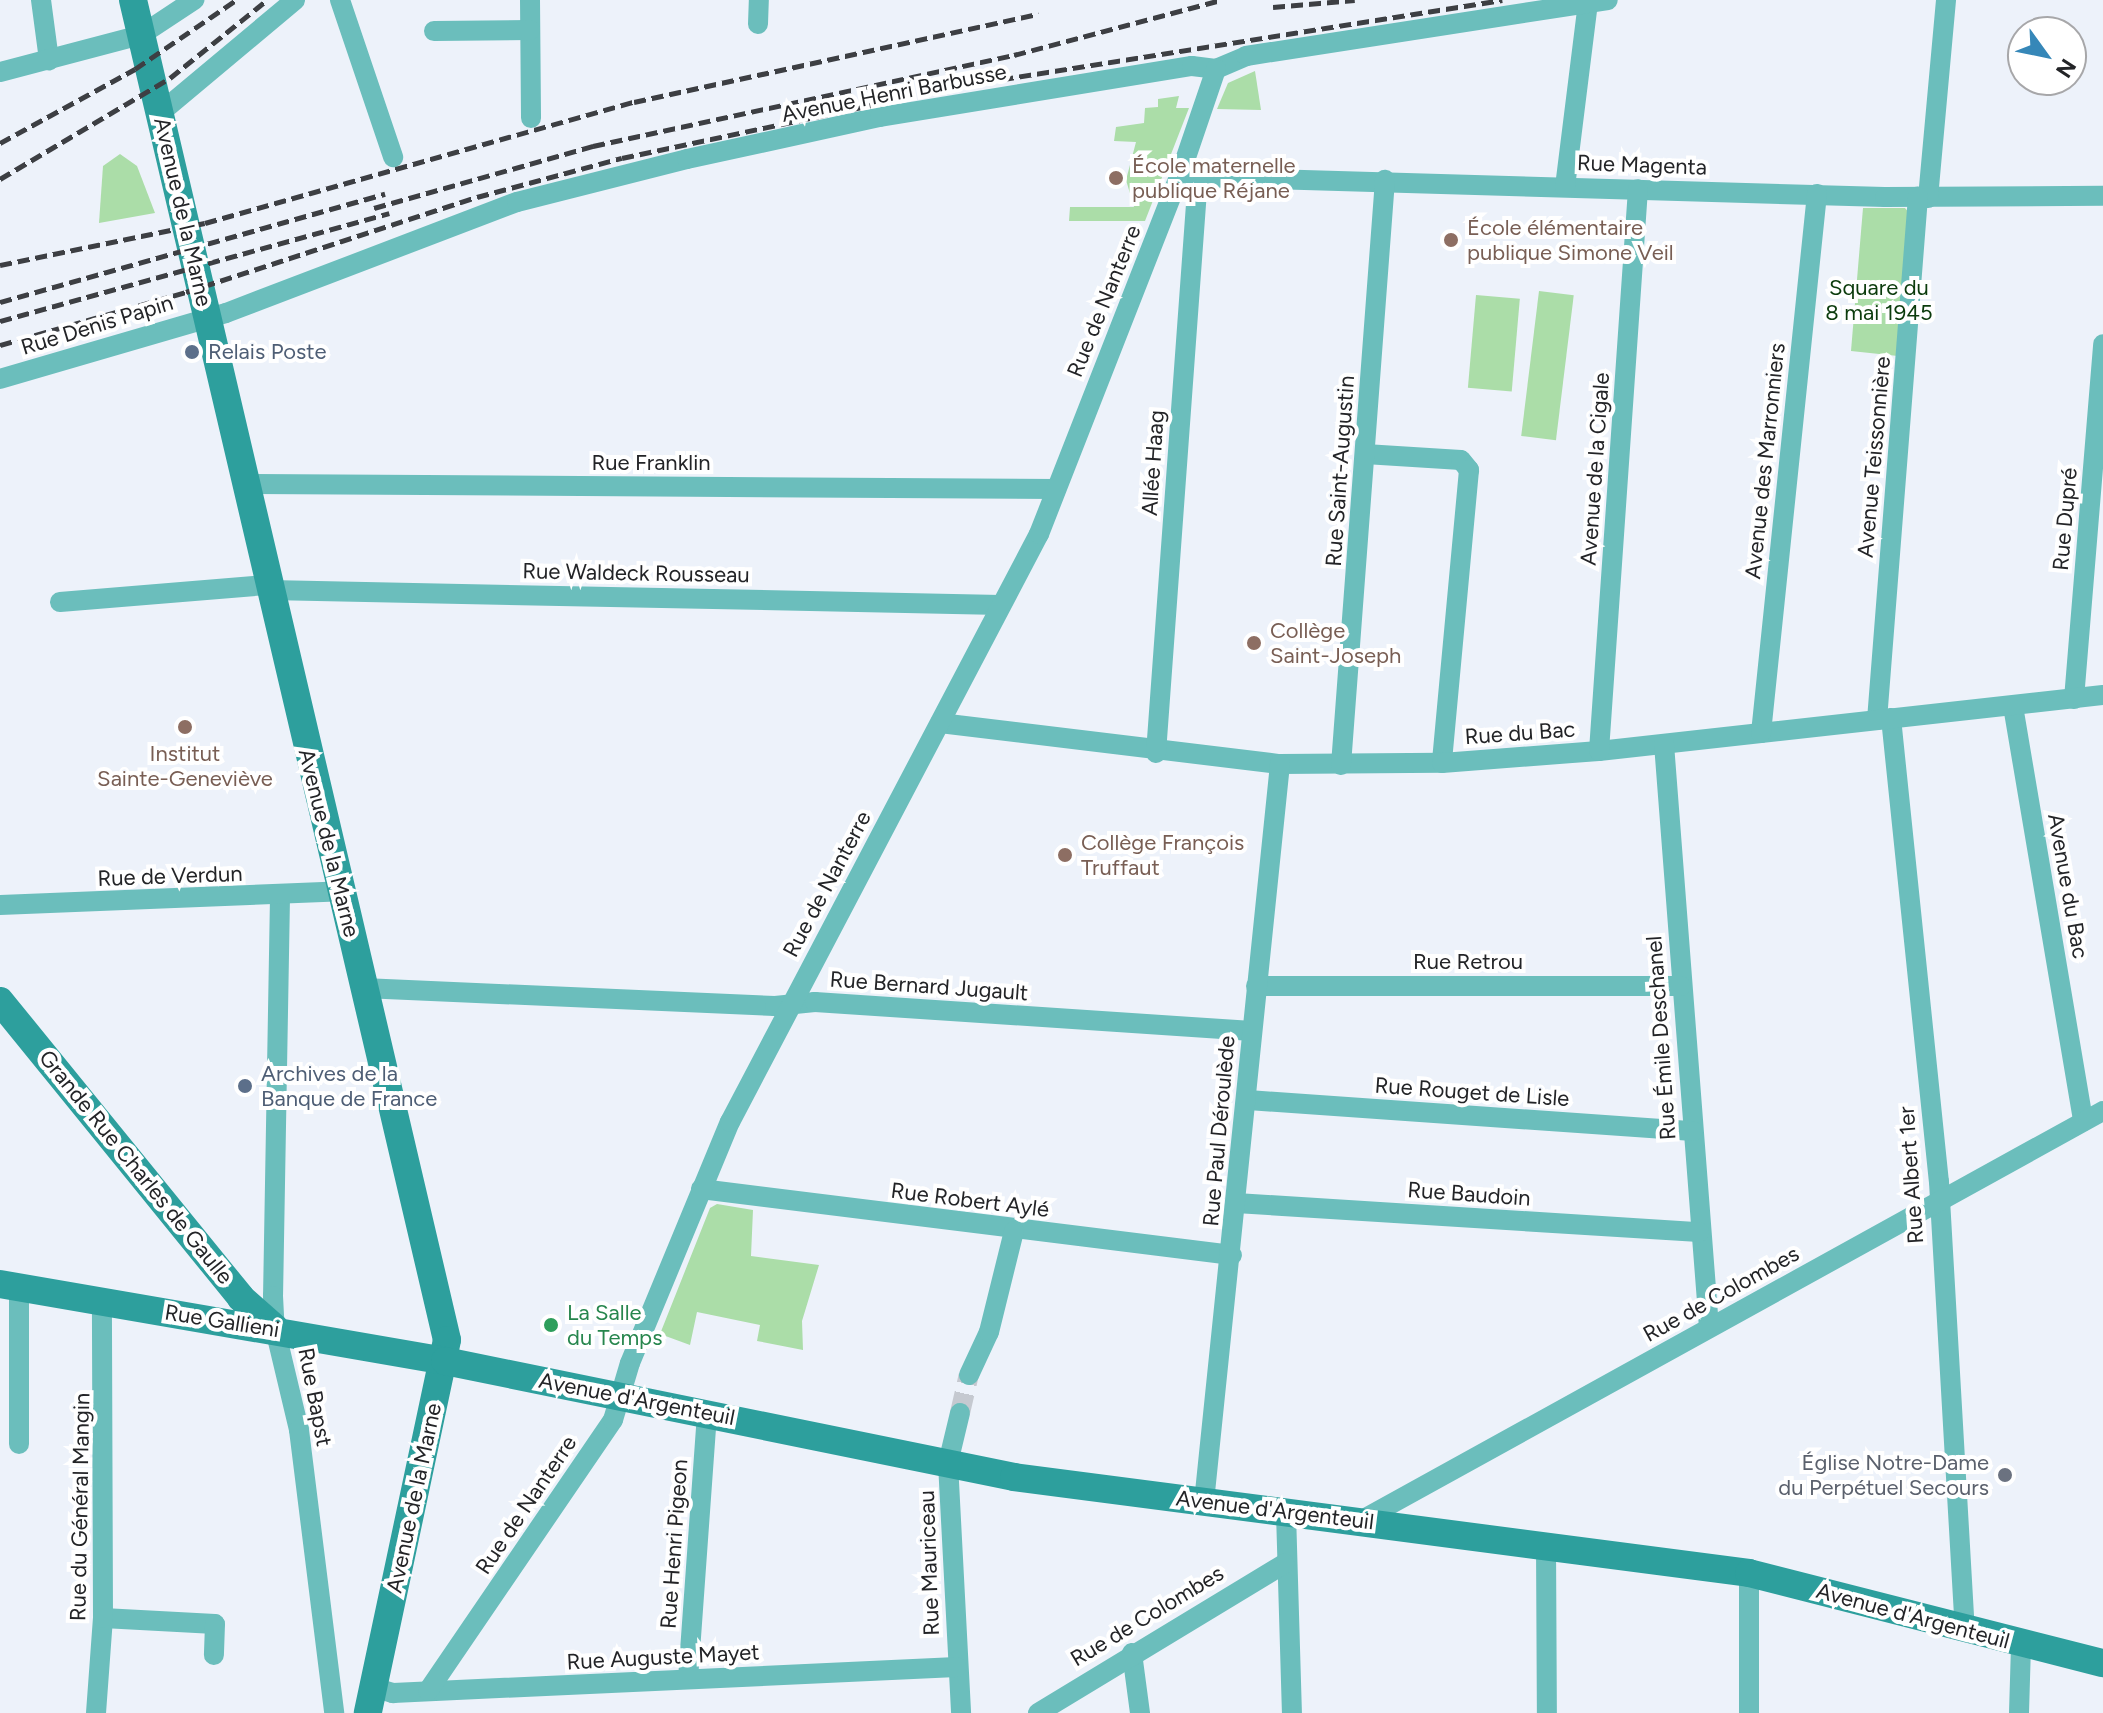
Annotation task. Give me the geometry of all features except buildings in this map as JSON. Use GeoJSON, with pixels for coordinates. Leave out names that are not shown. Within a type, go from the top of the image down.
{"type":"FeatureCollection","features":[{"type":"Feature","properties":{"kind":"main road","name":"Avenue de la Marne"},"geometry":{"type":"LineString","coordinates":[[133,0],[447,1340],[445,1361],[370,1700]]}},
{"type":"Feature","properties":{"kind":"main road","name":"Grande Rue Charles de Gaulle"},"geometry":{"type":"LineString","coordinates":[[0,1001],[241,1298],[275,1329]]}},
{"type":"Feature","properties":{"kind":"main road","name":"Rue Gallieni"},"geometry":{"type":"LineString","coordinates":[[10,1286],[275,1329],[445,1361]]}},
{"type":"Feature","properties":{"kind":"main road","name":"Avenue d'Argenteuil"},"geometry":{"type":"LineString","coordinates":[[445,1361],[948,1463],[1204,1502],[1362,1520],[1749,1573],[2103,1663]]}},
{"type":"Feature","properties":{"kind":"street"},"geometry":{"type":"LineString","coordinates":[[41,0],[49,60]]}},
{"type":"Feature","properties":{"kind":"street"},"geometry":{"type":"LineString","coordinates":[[0,72],[141,35],[194,0]]}},
{"type":"Feature","properties":{"kind":"street"},"geometry":{"type":"LineString","coordinates":[[160,113],[295,0]]}},
{"type":"Feature","properties":{"kind":"street"},"geometry":{"type":"LineString","coordinates":[[340,0],[393,157]]}},
{"type":"Feature","properties":{"kind":"street"},"geometry":{"type":"LineString","coordinates":[[530,0],[531,118]]}},
{"type":"Feature","properties":{"kind":"street"},"geometry":{"type":"LineString","coordinates":[[758,24],[759,0]]}},
{"type":"Feature","properties":{"kind":"street","name":"Avenue Teissonnière"},"geometry":{"type":"LineString","coordinates":[[1884,719],[1923,198],[1946,0]]}},
{"type":"Feature","properties":{"kind":"street"},"geometry":{"type":"LineString","coordinates":[[1565,187],[1598,2]]}},
{"type":"Feature","properties":{"kind":"street","name":"Avenue Henri Barbusse"},"geometry":{"type":"LineString","coordinates":[[208,317],[517,202],[687,159],[880,117],[1192,66],[1216,69],[1246,56],[1598,2]]}},
{"type":"Feature","properties":{"kind":"street"},"geometry":{"type":"LineString","coordinates":[[434,31],[530,30]]}},
{"type":"Feature","properties":{"kind":"street","name":"Rue de Nanterre"},"geometry":{"type":"LineString","coordinates":[[428,1691],[613,1420],[701,1189],[792,1004],[1001,605],[1056,489],[1190,174],[1216,69]]}},
{"type":"Feature","properties":{"kind":"street","name":"Rue Magenta"},"geometry":{"type":"LineString","coordinates":[[1190,174],[1923,198],[2103,196]]}},
{"type":"Feature","properties":{"kind":"street","name":"Allée Haag"},"geometry":{"type":"LineString","coordinates":[[1156,753],[1190,174]]}},
{"type":"Feature","properties":{"kind":"street","name":"Rue Saint-Augustin"},"geometry":{"type":"LineString","coordinates":[[1341,765],[1385,180]]}},
{"type":"Feature","properties":{"kind":"street","name":"Avenue de la Cigale"},"geometry":{"type":"LineString","coordinates":[[1599,751],[1638,189]]}},
{"type":"Feature","properties":{"kind":"street","name":"Avenue des Marronniers"},"geometry":{"type":"LineString","coordinates":[[1761,733],[1817,194]]}},
{"type":"Feature","properties":{"kind":"street","name":"Rue Denis Papin"},"geometry":{"type":"LineString","coordinates":[[0,379],[208,317]]}},
{"type":"Feature","properties":{"kind":"street","name":"Rue Dupré"},"geometry":{"type":"LineString","coordinates":[[2074,699],[2103,344]]}},
{"type":"Feature","properties":{"kind":"street"},"geometry":{"type":"LineString","coordinates":[[1365,454],[1461,460],[1469,470],[1442,763]]}},
{"type":"Feature","properties":{"kind":"street","name":"Rue Franklin"},"geometry":{"type":"LineString","coordinates":[[245,484],[1056,489]]}},
{"type":"Feature","properties":{"kind":"street","name":"Rue Waldeck Rousseau"},"geometry":{"type":"LineString","coordinates":[[60,602],[269,587],[1001,605]]}},
{"type":"Feature","properties":{"kind":"street","name":"Rue du Bac"},"geometry":{"type":"LineString","coordinates":[[940,723],[1156,753],[1280,764],[1442,763],[1599,751],[2103,695]]}},
{"type":"Feature","properties":{"kind":"street","name":"Avenue du Bac"},"geometry":{"type":"LineString","coordinates":[[2013,706],[2083,1121]]}},
{"type":"Feature","properties":{"kind":"street","name":"Rue Albert 1er"},"geometry":{"type":"LineString","coordinates":[[1884,719],[1939,1204],[1965,1629]]}},
{"type":"Feature","properties":{"kind":"street","name":"Rue Émile Deschanel"},"geometry":{"type":"LineString","coordinates":[[1664,744],[1699,1232],[1709,1327]]}},
{"type":"Feature","properties":{"kind":"street","name":"Rue Paul Déroulède"},"geometry":{"type":"LineString","coordinates":[[1204,1502],[1248,1100],[1256,986],[1280,764]]}},
{"type":"Feature","properties":{"kind":"street","name":"Rue de Verdun"},"geometry":{"type":"LineString","coordinates":[[0,905],[280,897],[342,891]]}},
{"type":"Feature","properties":{"kind":"street","name":"Rue Bapst"},"geometry":{"type":"LineString","coordinates":[[280,897],[275,1329],[299,1430],[334,1713]]}},
{"type":"Feature","properties":{"kind":"street","name":"Rue Retrou"},"geometry":{"type":"LineString","coordinates":[[1256,986],[1681,986]]}},
{"type":"Feature","properties":{"kind":"street","name":"Rue Bernard Jugault"},"geometry":{"type":"LineString","coordinates":[[363,988],[792,1004],[1252,1031]]}},
{"type":"Feature","properties":{"kind":"street","name":"Rue Rouget de Lisle"},"geometry":{"type":"LineString","coordinates":[[1248,1100],[1693,1131]]}},
{"type":"Feature","properties":{"kind":"street","name":"Rue de Colombes"},"geometry":{"type":"LineString","coordinates":[[1362,1520],[2103,1111]]}},
{"type":"Feature","properties":{"kind":"street","name":"Rue Robert Aylé"},"geometry":{"type":"LineString","coordinates":[[701,1189],[1014,1231],[1232,1255]]}},
{"type":"Feature","properties":{"kind":"street","name":"Rue Baudoin"},"geometry":{"type":"LineString","coordinates":[[1236,1203],[1699,1232]]}},
{"type":"Feature","properties":{"kind":"street"},"geometry":{"type":"LineString","coordinates":[[969,1375],[989,1332],[1014,1231]]}},
{"type":"Feature","properties":{"kind":"street"},"geometry":{"type":"LineString","coordinates":[[10,1286],[19,1444]]}},
{"type":"Feature","properties":{"kind":"street","name":"Rue du Général Mangin"},"geometry":{"type":"LineString","coordinates":[[96,1713],[103,1618],[102,1302]]}},
{"type":"Feature","properties":{"kind":"street","name":"Rue Henri Pigeon"},"geometry":{"type":"LineString","coordinates":[[688,1679],[707,1413]]}},
{"type":"Feature","properties":{"kind":"street","name":"Rue Mauriceau"},"geometry":{"type":"LineString","coordinates":[[960,1413],[948,1463],[956,1667],[961,1713]]}},
{"type":"Feature","properties":{"kind":"street"},"geometry":{"type":"LineString","coordinates":[[1286,1513],[1284,1564],[1292,1713]]}},
{"type":"Feature","properties":{"kind":"street"},"geometry":{"type":"LineString","coordinates":[[1546,1544],[1547,1713]]}},
{"type":"Feature","properties":{"kind":"street","name":"Rue de Colombes"},"geometry":{"type":"LineString","coordinates":[[1038,1713],[1132,1653],[1284,1564]]}},
{"type":"Feature","properties":{"kind":"street"},"geometry":{"type":"LineString","coordinates":[[1749,1573],[1749,1713]]}},
{"type":"Feature","properties":{"kind":"street"},"geometry":{"type":"LineString","coordinates":[[103,1618],[215,1624],[214,1655]]}},
{"type":"Feature","properties":{"kind":"street"},"geometry":{"type":"LineString","coordinates":[[2019,1713],[2021,1644]]}},
{"type":"Feature","properties":{"kind":"street"},"geometry":{"type":"LineString","coordinates":[[1132,1653],[1140,1713]]}},
{"type":"Feature","properties":{"kind":"street","name":"Rue Auguste Mayet"},"geometry":{"type":"LineString","coordinates":[[370,1700],[393,1693],[428,1691],[956,1667]]}},
{"type":"Feature","properties":{"kind":"green space"},"geometry":{"type":"Polygon","coordinates":[[[1255,71],[1261,110],[1217,109],[1228,83],[1255,71]]]}},
{"type":"Feature","properties":{"kind":"green space"},"geometry":{"type":"Polygon","coordinates":[[[1179,96],[1176,108],[1189,108],[1145,221],[1069,221],[1070,207],[1134,207],[1126,180],[1136,142],[1114,141],[1116,127],[1144,123],[1145,108],[1158,107],[1158,99],[1179,96]]]}},
{"type":"Feature","properties":{"kind":"green space"},"geometry":{"type":"Polygon","coordinates":[[[120,154],[137,166],[155,213],[99,223],[103,166],[120,154]]]}},
{"type":"Feature","properties":{"kind":"green space","name":"Square du 8 mai 1945"},"geometry":{"type":"Polygon","coordinates":[[[1863,208],[1905,208],[1910,214],[1898,356],[1851,351],[1863,208]]]}},
{"type":"Feature","properties":{"kind":"green space"},"geometry":{"type":"Polygon","coordinates":[[[1539,291],[1574,295],[1556,440],[1521,436],[1539,291]]]}},
{"type":"Feature","properties":{"kind":"green space"},"geometry":{"type":"Polygon","coordinates":[[[1476,295],[1520,299],[1512,391],[1468,388],[1476,295]]]}},
{"type":"Feature","properties":{"kind":"green space"},"geometry":{"type":"Polygon","coordinates":[[[717,1204],[753,1210],[751,1256],[819,1265],[802,1321],[803,1350],[757,1341],[760,1325],[697,1312],[690,1345],[660,1334],[710,1208],[717,1204]]]}},
{"type":"Feature","properties":{"kind":"tunnel"},"geometry":{"type":"LineString","coordinates":[[960,1413],[969,1375]]}},
{"type":"Feature","properties":{"kind":"railway"},"geometry":{"type":"LineString","coordinates":[[0,143],[135,69],[236,0]]}},
{"type":"Feature","properties":{"kind":"railway"},"geometry":{"type":"LineString","coordinates":[[0,179],[170,78],[267,0]]}},
{"type":"Feature","properties":{"kind":"railway"},"geometry":{"type":"LineString","coordinates":[[374,208],[593,146],[1014,55],[1220,0]]}},
{"type":"Feature","properties":{"kind":"railway"},"geometry":{"type":"LineString","coordinates":[[1273,7],[1355,0]]}},
{"type":"Feature","properties":{"kind":"railway"},"geometry":{"type":"LineString","coordinates":[[0,345],[186,292],[477,197],[622,158],[966,85],[1502,0]]}},
{"type":"Feature","properties":{"kind":"railway"},"geometry":{"type":"LineString","coordinates":[[0,265],[205,223],[634,102],[1039,14]]}},
{"type":"Feature","properties":{"kind":"railway"},"geometry":{"type":"LineString","coordinates":[[0,302],[385,194]]}},
{"type":"Feature","properties":{"kind":"railway"},"geometry":{"type":"LineString","coordinates":[[0,321],[389,213]]}},
{"type":"Feature","properties":{"kind":"place","name":"École maternelle publique Réjane"},"geometry":{"type":"Point","coordinates":[1116,178]}},
{"type":"Feature","properties":{"kind":"place","name":"École élémentaire publique Simone Veil"},"geometry":{"type":"Point","coordinates":[1451,240]}},
{"type":"Feature","properties":{"kind":"place","name":"Relais Poste"},"geometry":{"type":"Point","coordinates":[192,352]}},
{"type":"Feature","properties":{"kind":"place","name":"Collège Saint-Joseph"},"geometry":{"type":"Point","coordinates":[1254,643]}},
{"type":"Feature","properties":{"kind":"place","name":"Institut Sainte-Geneviève"},"geometry":{"type":"Point","coordinates":[185,727]}},
{"type":"Feature","properties":{"kind":"place","name":"Collège François Truffaut"},"geometry":{"type":"Point","coordinates":[1065,855]}},
{"type":"Feature","properties":{"kind":"place","name":"Archives de la Banque de France"},"geometry":{"type":"Point","coordinates":[245,1086]}},
{"type":"Feature","properties":{"kind":"place","name":"La Salle du Temps"},"geometry":{"type":"Point","coordinates":[551,1325]}},
{"type":"Feature","properties":{"kind":"place","name":"Église Notre-Dame du Perpétuel Secours"},"geometry":{"type":"Point","coordinates":[2005,1475]}}]}
